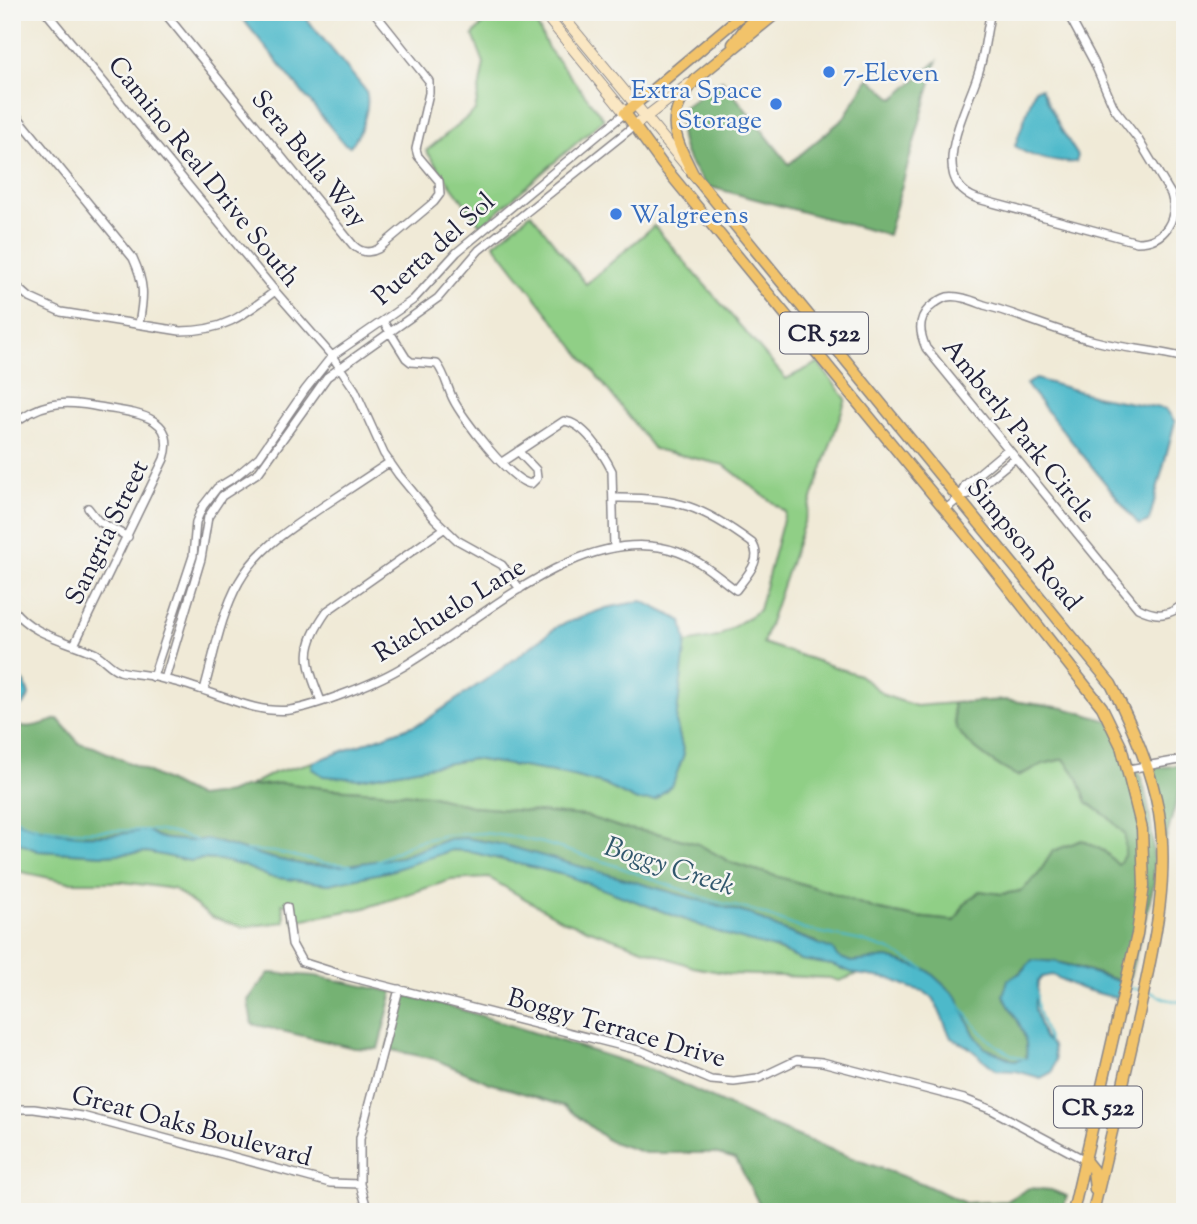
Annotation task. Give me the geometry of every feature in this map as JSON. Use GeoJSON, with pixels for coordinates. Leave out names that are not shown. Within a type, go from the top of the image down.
{"type":"FeatureCollection","features":[{"type":"Feature","properties":{"kind":"main road","name":"Simpson Road"},"geometry":{"type":"LineString","coordinates":[[543,12],[625,113],[662,164],[1093,694],[1116,734],[1129,769],[1142,829],[1144,866],[1140,914],[1073,1212]]}},
{"type":"Feature","properties":{"kind":"main road","name":"Simpson Road"},"geometry":{"type":"LineString","coordinates":[[559,12],[1037,592],[1111,684],[1125,711],[1147,764],[1159,812],[1163,850],[1161,902],[1151,958],[1093,1211]]}},
{"type":"Feature","properties":{"kind":"main road"},"geometry":{"type":"LineString","coordinates":[[625,113],[745,12]]}},
{"type":"Feature","properties":{"kind":"main road"},"geometry":{"type":"LineString","coordinates":[[726,55],[747,26],[762,12]]}},
{"type":"Feature","properties":{"kind":"main road","name":"CR 522"},"geometry":{"type":"LineString","coordinates":[[693,174],[678,144],[674,118],[677,105],[697,78],[778,12]]}},
{"type":"Feature","properties":{"kind":"main road"},"geometry":{"type":"LineString","coordinates":[[634,125],[697,78]]}},
{"type":"Feature","properties":{"kind":"main road"},"geometry":{"type":"LineString","coordinates":[[815,350],[826,349],[838,355],[856,379],[870,391]]}},
{"type":"Feature","properties":{"kind":"main road"},"geometry":{"type":"LineString","coordinates":[[1085,1160],[1090,1164],[1095,1180],[1093,1211]]}},
{"type":"Feature","properties":{"kind":"street","name":"Camino Real Drive South"},"geometry":{"type":"LineString","coordinates":[[46,12],[275,291],[332,356],[355,390],[390,462],[428,510],[457,540],[502,565],[520,589]]}},
{"type":"Feature","properties":{"kind":"street","name":"Sera Bella Way"},"geometry":{"type":"LineString","coordinates":[[163,12],[355,247],[369,252],[378,249],[434,202],[440,191],[439,181],[418,156],[416,149],[429,93],[429,81],[374,12]]}},
{"type":"Feature","properties":{"kind":"street"},"geometry":{"type":"LineString","coordinates":[[991,12],[982,62],[961,119],[952,159],[951,174],[955,183],[961,190],[978,199],[1137,242],[1148,242],[1163,233],[1172,223],[1175,204],[1138,138],[1114,108],[1094,62],[1067,12]]}},
{"type":"Feature","properties":{"kind":"street"},"geometry":{"type":"LineString","coordinates":[[1180,12],[1185,19]]}},
{"type":"Feature","properties":{"kind":"street"},"geometry":{"type":"LineString","coordinates":[[12,110],[132,258],[141,274],[143,299],[139,324]]}},
{"type":"Feature","properties":{"kind":"street","name":"Puerta del Sol"},"geometry":{"type":"LineString","coordinates":[[153,677],[192,556],[196,522],[203,506],[217,488],[259,457],[332,356],[413,300],[451,258],[625,113]]}},
{"type":"Feature","properties":{"kind":"street","name":"Puerta del Sol"},"geometry":{"type":"LineString","coordinates":[[164,679],[201,559],[208,517],[222,496],[259,472],[327,377],[438,298],[479,250],[634,125]]}},
{"type":"Feature","properties":{"kind":"street"},"geometry":{"type":"LineString","coordinates":[[84,217],[93,209]]}},
{"type":"Feature","properties":{"kind":"street"},"geometry":{"type":"LineString","coordinates":[[451,258],[463,268]]}},
{"type":"Feature","properties":{"kind":"street"},"geometry":{"type":"LineString","coordinates":[[12,282],[30,298],[61,312],[180,331],[221,327],[242,317],[275,291]]}},
{"type":"Feature","properties":{"kind":"street","name":"Amberly Park Circle"},"geometry":{"type":"LineString","coordinates":[[1185,358],[1098,342],[1024,316],[959,298],[947,298],[935,303],[925,312],[921,323],[921,334],[926,348],[1138,608],[1149,614],[1160,615],[1172,612],[1185,602]]}},
{"type":"Feature","properties":{"kind":"street"},"geometry":{"type":"LineString","coordinates":[[383,321],[397,348],[411,362],[437,363],[466,419],[502,462],[523,481],[531,484],[537,478],[537,473],[519,451]]}},
{"type":"Feature","properties":{"kind":"street","name":"Sangria Street"},"geometry":{"type":"LineString","coordinates":[[12,425],[37,409],[67,403],[140,413],[156,422],[165,434],[166,454],[74,645]]}},
{"type":"Feature","properties":{"kind":"street"},"geometry":{"type":"LineString","coordinates":[[502,462],[564,421],[578,425],[612,471],[614,548]]}},
{"type":"Feature","properties":{"kind":"street"},"geometry":{"type":"LineString","coordinates":[[945,510],[958,498],[965,485],[1008,449]]}},
{"type":"Feature","properties":{"kind":"street"},"geometry":{"type":"LineString","coordinates":[[958,498],[972,493],[1015,458]]}},
{"type":"Feature","properties":{"kind":"street"},"geometry":{"type":"LineString","coordinates":[[204,690],[229,604],[239,582],[253,562],[267,545],[289,528],[390,462]]}},
{"type":"Feature","properties":{"kind":"street","name":"Riachuelo Lane"},"geometry":{"type":"LineString","coordinates":[[136,674],[164,679],[268,709],[289,710],[321,701],[400,669],[520,589],[564,564],[614,548],[658,548],[678,552],[695,561],[736,590],[758,556],[752,543],[723,521],[692,507],[644,498],[613,498]]}},
{"type":"Feature","properties":{"kind":"street"},"geometry":{"type":"LineString","coordinates":[[88,508],[98,521],[128,537]]}},
{"type":"Feature","properties":{"kind":"street"},"geometry":{"type":"LineString","coordinates":[[321,701],[306,656],[319,623],[327,611],[445,528]]}},
{"type":"Feature","properties":{"kind":"street","name":"Sangria Street"},"geometry":{"type":"LineString","coordinates":[[12,608],[31,626],[99,656],[117,671],[136,674]]}},
{"type":"Feature","properties":{"kind":"street"},"geometry":{"type":"LineString","coordinates":[[1129,769],[1185,759]]}},
{"type":"Feature","properties":{"kind":"street","name":"Boggy Terrace Drive"},"geometry":{"type":"LineString","coordinates":[[287,907],[292,944],[302,961],[346,976],[642,1051],[711,1080],[734,1082],[757,1079],[797,1060],[822,1062],[964,1099],[992,1110],[1085,1160]]}},
{"type":"Feature","properties":{"kind":"street"},"geometry":{"type":"LineString","coordinates":[[368,1212],[360,1184],[360,1138],[399,989]]}},
{"type":"Feature","properties":{"kind":"street","name":"Great Oaks Boulevard"},"geometry":{"type":"LineString","coordinates":[[12,1109],[82,1115],[330,1183],[360,1184]]}},
{"type":"Feature","properties":{"kind":"green space"},"geometry":{"type":"Polygon","coordinates":[[[493,12],[531,12],[548,48],[604,119],[481,226],[426,151],[475,111],[484,63],[473,35],[493,12]]]}},
{"type":"Feature","properties":{"kind":"green space"},"geometry":{"type":"Polygon","coordinates":[[[937,61],[888,235],[707,186],[684,151],[680,133],[680,110],[722,80],[789,164],[843,119],[869,78],[894,99],[937,61]]]}},
{"type":"Feature","properties":{"kind":"green space"},"geometry":{"type":"Polygon","coordinates":[[[531,213],[586,284],[654,226],[786,379],[818,363],[846,399],[763,643],[859,675],[886,696],[916,706],[953,703],[955,724],[966,740],[992,762],[1018,776],[1043,764],[1064,759],[1078,778],[1087,802],[1125,834],[1125,854],[1118,866],[1104,851],[1082,840],[1053,851],[1037,877],[1021,891],[1002,894],[979,891],[964,905],[955,921],[875,909],[826,891],[732,863],[698,844],[661,834],[622,828],[586,816],[475,807],[429,795],[331,789],[284,783],[249,786],[273,773],[313,762],[312,768],[359,779],[473,759],[565,774],[603,784],[637,801],[684,754],[676,722],[685,643],[718,637],[759,610],[785,512],[724,465],[654,449],[494,244],[531,213]]]}},
{"type":"Feature","properties":{"kind":"green space"},"geometry":{"type":"Polygon","coordinates":[[[1005,700],[1064,708],[1109,721],[1142,781],[1151,825],[1154,871],[1154,884],[1128,984],[1048,961],[1027,965],[1014,979],[1003,995],[1020,1025],[1027,1049],[1026,1058],[1015,1061],[985,1048],[974,1034],[957,997],[927,970],[888,958],[851,962],[838,957],[816,942],[779,929],[752,915],[504,845],[466,838],[449,839],[401,857],[342,866],[306,865],[207,839],[166,839],[146,830],[112,835],[78,835],[45,830],[12,819],[12,724],[30,726],[58,719],[79,743],[143,769],[198,797],[229,793],[243,787],[284,783],[331,789],[429,795],[475,807],[586,816],[622,828],[661,834],[698,844],[732,863],[826,891],[875,909],[955,921],[964,905],[980,891],[1002,894],[1021,891],[1037,876],[1053,851],[1082,840],[1104,851],[1118,865],[1125,854],[1125,834],[1087,802],[1078,778],[1064,759],[1043,764],[1018,776],[983,755],[960,733],[954,721],[953,703],[1005,700]]]}},
{"type":"Feature","properties":{"kind":"green space"},"geometry":{"type":"Polygon","coordinates":[[[1185,765],[1185,770],[1161,857],[1151,768],[1185,765]]]}},
{"type":"Feature","properties":{"kind":"green space"},"geometry":{"type":"Polygon","coordinates":[[[12,840],[38,851],[104,855],[147,852],[190,861],[220,860],[270,877],[329,884],[390,871],[452,850],[467,851],[568,876],[723,934],[766,945],[801,960],[832,965],[858,974],[839,981],[830,978],[730,974],[693,967],[562,920],[489,878],[451,880],[365,908],[293,921],[290,904],[282,904],[285,922],[243,927],[211,917],[174,889],[123,882],[69,882],[12,870],[12,840]]]}},
{"type":"Feature","properties":{"kind":"green space"},"geometry":{"type":"Polygon","coordinates":[[[269,973],[315,976],[393,992],[378,1049],[354,1048],[252,1024],[248,1000],[269,973]]]}},
{"type":"Feature","properties":{"kind":"green space"},"geometry":{"type":"Polygon","coordinates":[[[401,994],[453,1007],[652,1070],[761,1121],[921,1183],[965,1203],[1007,1201],[1029,1188],[1051,1190],[1067,1196],[1062,1212],[766,1212],[736,1159],[714,1153],[645,1153],[609,1141],[564,1106],[490,1083],[434,1059],[387,1049],[401,994]]]}},
{"type":"Feature","properties":{"kind":"water"},"geometry":{"type":"Polygon","coordinates":[[[237,12],[301,12],[366,91],[364,120],[350,146],[344,144],[237,12]]]}},
{"type":"Feature","properties":{"kind":"water"},"geometry":{"type":"Polygon","coordinates":[[[1041,88],[1078,156],[1076,162],[1044,159],[1015,146],[1035,89],[1041,88]]]}},
{"type":"Feature","properties":{"kind":"water"},"geometry":{"type":"Polygon","coordinates":[[[1036,379],[1099,397],[1166,409],[1175,422],[1149,521],[1139,525],[1031,391],[1026,384],[1036,379]]]}},
{"type":"Feature","properties":{"kind":"water"},"geometry":{"type":"Polygon","coordinates":[[[642,601],[682,621],[686,642],[676,722],[684,754],[673,784],[655,800],[637,801],[603,784],[565,774],[473,759],[359,779],[323,776],[312,768],[313,762],[423,722],[500,670],[558,626],[606,608],[642,601]]]}},
{"type":"Feature","properties":{"kind":"water"},"geometry":{"type":"Polygon","coordinates":[[[12,674],[25,683],[29,695],[23,705],[12,709],[12,674]]]}},
{"type":"Feature","properties":{"kind":"water"},"geometry":{"type":"Polygon","coordinates":[[[12,819],[45,830],[78,835],[112,835],[146,830],[166,839],[206,839],[306,865],[342,866],[400,857],[449,839],[466,838],[504,845],[752,915],[779,929],[832,949],[838,957],[851,962],[888,958],[927,970],[957,997],[974,1034],[985,1048],[1015,1061],[1026,1058],[1026,1041],[1003,995],[1008,980],[1020,973],[1032,960],[1057,962],[1128,984],[1123,1000],[1079,988],[1052,975],[1042,977],[1038,982],[1035,1010],[1044,1038],[1053,1046],[1055,1060],[1052,1072],[1041,1078],[1016,1071],[996,1070],[967,1046],[951,1038],[934,999],[923,991],[891,979],[856,974],[832,965],[801,960],[777,949],[723,934],[568,876],[467,851],[452,850],[390,871],[329,884],[270,877],[220,860],[190,861],[147,852],[104,855],[38,851],[12,840],[12,819]]]}},
{"type":"Feature","properties":{"kind":"waterway","name":"Boggy Creek"},"geometry":{"type":"LineString","coordinates":[[12,816],[42,828],[78,831],[154,830],[196,840]]}},
{"type":"Feature","properties":{"kind":"waterway","name":"Boggy Creek"},"geometry":{"type":"LineString","coordinates":[[377,861],[415,842],[446,835],[484,833],[514,837],[608,863],[713,901],[755,911],[803,929],[862,941],[890,950],[924,969]]}},
{"type":"Feature","properties":{"kind":"waterway","name":"Boggy Creek"},"geometry":{"type":"LineString","coordinates":[[246,850],[275,852],[325,863],[351,865]]}},
{"type":"Feature","properties":{"kind":"waterway","name":"Boggy Creek"},"geometry":{"type":"LineString","coordinates":[[1129,988],[1141,990]]}},
{"type":"Feature","properties":{"kind":"waterway","name":"Boggy Creek"},"geometry":{"type":"LineString","coordinates":[[1036,990],[1038,1010],[1049,1042]]}},
{"type":"Feature","properties":{"kind":"waterway","name":"Boggy Creek"},"geometry":{"type":"LineString","coordinates":[[1150,992],[1185,1003]]}},
{"type":"Feature","properties":{"kind":"waterway","name":"Boggy Creek"},"geometry":{"type":"LineString","coordinates":[[960,1005],[996,1045],[1024,1059]]}},
{"type":"Feature","properties":{"kind":"place","name":"7-Eleven"},"geometry":{"type":"Point","coordinates":[829,72]}},
{"type":"Feature","properties":{"kind":"place","name":"Extra Space Storage"},"geometry":{"type":"Point","coordinates":[776,104]}},
{"type":"Feature","properties":{"kind":"place","name":"Walgreens"},"geometry":{"type":"Point","coordinates":[616,214]}}]}
